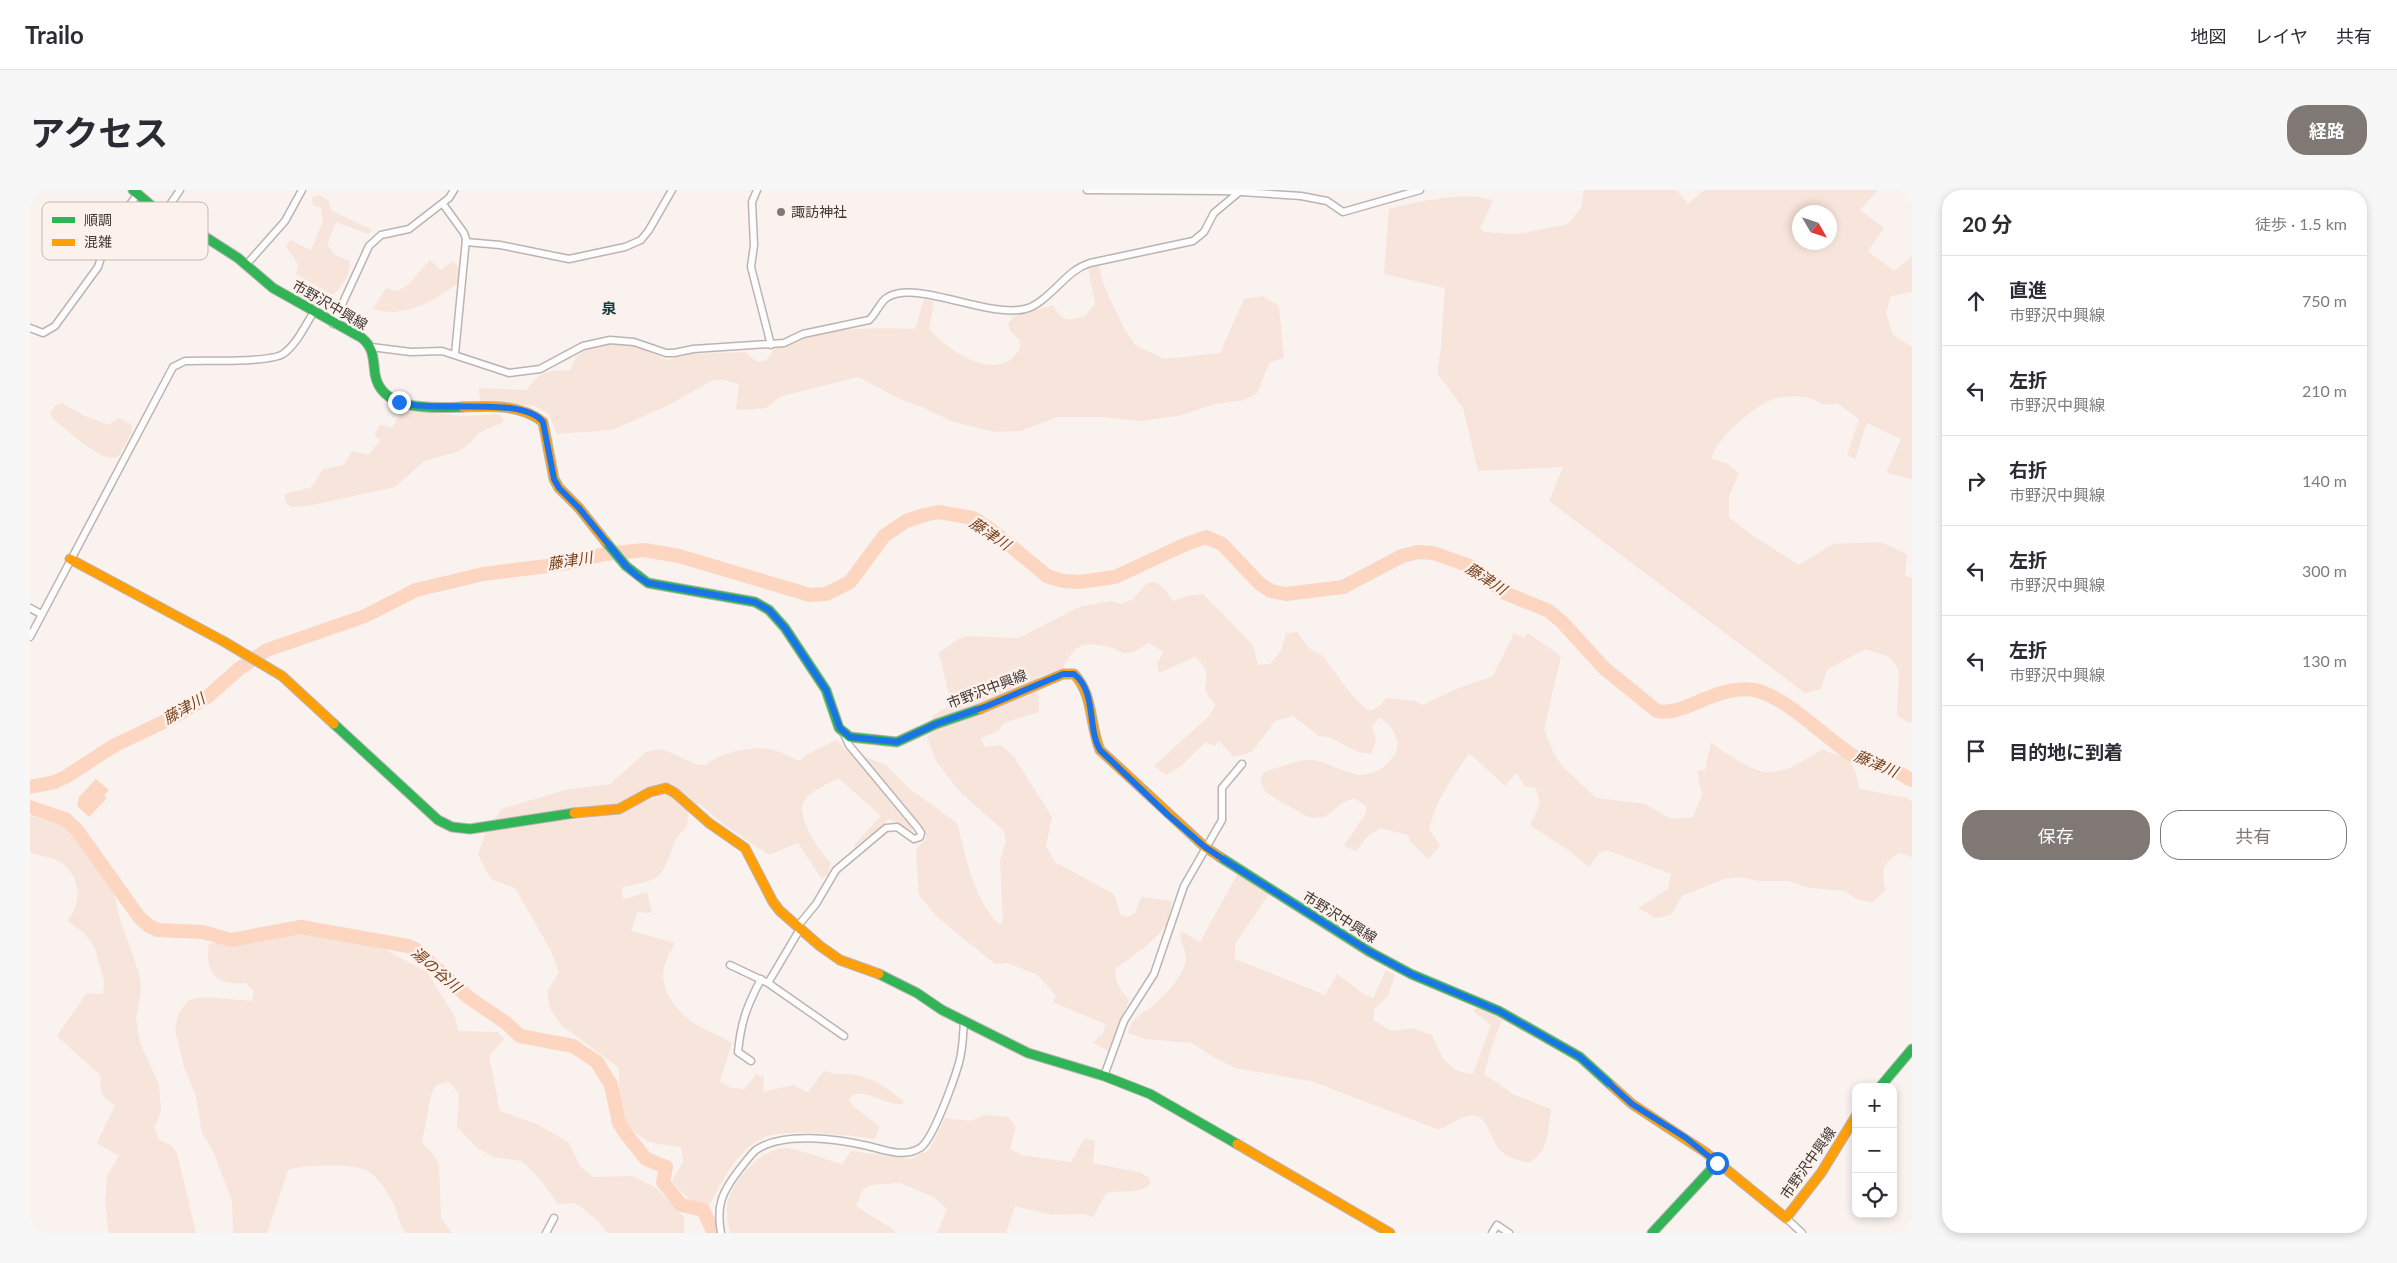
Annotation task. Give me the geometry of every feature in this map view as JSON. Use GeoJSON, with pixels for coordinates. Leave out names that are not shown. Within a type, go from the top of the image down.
{"type":"FeatureCollection","features":[{"type":"Feature","properties":{"kind":"main road","name":"市野沢中興線"},"geometry":{"type":"LineString","coordinates":[[135,192],[147,202]]}},
{"type":"Feature","properties":{"kind":"main road","name":"市野沢中興線"},"geometry":{"type":"LineString","coordinates":[[208,238],[234,254],[272,287],[333,324],[365,340],[374,356],[376,382],[380,389],[399,402],[409,405],[437,407],[504,408],[528,411],[538,415],[543,422],[557,483],[626,566],[648,583],[755,602],[769,610],[785,628],[826,690],[844,734],[850,737],[897,742],[936,724],[987,706],[1063,674],[1074,674],[1082,682],[1090,706],[1094,736],[1100,750],[1205,847],[1370,952],[1411,974],[1499,1011],[1580,1057],[1632,1104],[1686,1138],[1786,1218],[1821,1173],[1852,1123]]}},
{"type":"Feature","properties":{"kind":"main road"},"geometry":{"type":"LineString","coordinates":[[70,559],[282,676],[438,820],[452,827],[470,829],[546,816],[619,809],[650,792],[666,788],[671,790],[709,823],[745,848],[773,902],[799,928],[840,960],[881,975],[964,1021],[1028,1053],[1104,1076],[1150,1094],[1390,1233]]}},
{"type":"Feature","properties":{"kind":"main road"},"geometry":{"type":"LineString","coordinates":[[1883,1083],[1912,1049]]}},
{"type":"Feature","properties":{"kind":"main road"},"geometry":{"type":"LineString","coordinates":[[1652,1233],[1717,1163]]}},
{"type":"Feature","properties":{"kind":"street"},"geometry":{"type":"LineString","coordinates":[[172,202],[180,190]]}},
{"type":"Feature","properties":{"kind":"street"},"geometry":{"type":"LineString","coordinates":[[246,265],[285,221],[302,190]]}},
{"type":"Feature","properties":{"kind":"street"},"geometry":{"type":"LineString","coordinates":[[333,324],[369,246],[381,235],[409,229],[443,204],[454,190]]}},
{"type":"Feature","properties":{"kind":"street"},"geometry":{"type":"LineString","coordinates":[[466,242],[500,245],[568,260],[624,248],[641,240],[649,230],[672,190]]}},
{"type":"Feature","properties":{"kind":"street"},"geometry":{"type":"LineString","coordinates":[[757,190],[752,202],[754,244],[752,267],[771,345]]}},
{"type":"Feature","properties":{"kind":"street"},"geometry":{"type":"LineString","coordinates":[[1088,190],[1301,193],[1326,200],[1343,212],[1420,190]]}},
{"type":"Feature","properties":{"kind":"street"},"geometry":{"type":"LineString","coordinates":[[370,347],[411,352],[442,351],[499,370],[519,373],[540,369],[583,346],[610,340],[634,342],[666,353],[693,349],[784,344],[803,334],[869,320],[875,315],[884,299],[896,293],[927,295],[1006,310],[1027,309],[1034,306],[1075,270],[1090,262],[1193,241],[1204,232],[1214,213],[1238,193]]}},
{"type":"Feature","properties":{"kind":"street"},"geometry":{"type":"LineString","coordinates":[[443,204],[464,232],[466,242],[455,354]]}},
{"type":"Feature","properties":{"kind":"street"},"geometry":{"type":"LineString","coordinates":[[30,328],[43,333],[55,326],[98,267],[100,260]]}},
{"type":"Feature","properties":{"kind":"street"},"geometry":{"type":"LineString","coordinates":[[30,637],[173,367],[185,361],[266,358],[283,354],[299,336],[314,313]]}},
{"type":"Feature","properties":{"kind":"street"},"geometry":{"type":"LineString","coordinates":[[30,608],[41,614]]}},
{"type":"Feature","properties":{"kind":"street"},"geometry":{"type":"LineString","coordinates":[[752,1061],[738,1052],[743,1014],[816,904],[836,870],[886,828],[891,826],[897,827],[914,839],[920,837],[921,833],[917,827],[849,745],[844,734]]}},
{"type":"Feature","properties":{"kind":"street"},"geometry":{"type":"LineString","coordinates":[[1104,1076],[1124,1022],[1154,974],[1184,886],[1222,820],[1222,788],[1242,764]]}},
{"type":"Feature","properties":{"kind":"street"},"geometry":{"type":"LineString","coordinates":[[730,965],[764,981],[844,1036]]}},
{"type":"Feature","properties":{"kind":"street"},"geometry":{"type":"LineString","coordinates":[[720,1230],[720,1201],[726,1188],[755,1151],[768,1144],[787,1140],[844,1140],[898,1154],[919,1148],[930,1136],[959,1062],[964,1021]]}},
{"type":"Feature","properties":{"kind":"street"},"geometry":{"type":"LineString","coordinates":[[546,1233],[554,1218]]}},
{"type":"Feature","properties":{"kind":"street"},"geometry":{"type":"LineString","coordinates":[[1786,1218],[1802,1233]]}},
{"type":"Feature","properties":{"kind":"street"},"geometry":{"type":"LineString","coordinates":[[1492,1233],[1497,1225],[1508,1233]]}},
{"type":"Feature","properties":{"kind":"shaded area"},"geometry":{"type":"Polygon","coordinates":[[[1584,190],[1676,190],[1688,204],[1704,190],[1878,190],[1860,210],[1884,228],[1868,251],[1894,271],[1912,256],[1912,292],[1891,296],[1886,313],[1892,334],[1912,347],[1912,479],[1886,473],[1901,439],[1867,423],[1855,459],[1847,455],[1859,419],[1837,403],[1822,404],[1814,399],[1805,397],[1777,398],[1766,402],[1747,415],[1728,433],[1714,451],[1712,458],[1728,464],[1739,474],[1729,496],[1729,517],[1749,533],[1799,565],[1833,544],[1880,542],[1907,554],[1905,576],[1912,578],[1912,722],[1909,723],[1897,715],[1899,671],[1890,657],[1865,649],[1827,670],[1821,689],[1805,693],[1549,501],[1563,467],[1478,471],[1463,408],[1437,373],[1441,347],[1445,288],[1384,274],[1389,209],[1442,198],[1483,198],[1493,201],[1480,228],[1484,232],[1517,234],[1568,224],[1581,208],[1584,190]]]}},
{"type":"Feature","properties":{"kind":"shaded area"},"geometry":{"type":"Polygon","coordinates":[[[320,195],[328,200],[331,210],[372,230],[368,234],[336,222],[327,245],[335,255],[350,261],[349,271],[345,280],[333,295],[296,274],[298,264],[286,246],[290,240],[311,250],[323,221],[321,208],[313,205],[312,198],[320,195]]]}},
{"type":"Feature","properties":{"kind":"shaded area"},"geometry":{"type":"Polygon","coordinates":[[[430,260],[441,270],[453,261],[460,268],[458,283],[429,302],[407,310],[396,312],[373,309],[386,288],[398,291],[408,285],[430,260]]]}},
{"type":"Feature","properties":{"kind":"shaded area"},"geometry":{"type":"Polygon","coordinates":[[[1095,265],[1099,267],[1104,286],[1125,330],[1135,345],[1164,359],[1220,353],[1244,299],[1263,296],[1279,306],[1284,358],[1270,362],[1257,393],[1244,400],[1215,404],[1178,416],[1139,421],[1100,417],[1057,417],[1021,431],[995,432],[953,422],[902,400],[858,377],[782,396],[766,408],[736,410],[739,384],[723,380],[713,380],[667,406],[612,430],[557,434],[549,414],[534,406],[480,402],[479,388],[527,390],[537,378],[545,373],[570,370],[576,358],[583,351],[594,345],[632,345],[667,360],[691,354],[745,352],[757,362],[767,360],[776,348],[790,341],[825,332],[881,328],[915,329],[924,299],[934,301],[929,329],[945,344],[966,358],[989,365],[1000,364],[1010,360],[1020,349],[1020,340],[1011,332],[1008,324],[1013,317],[1053,305],[1062,318],[1074,319],[1085,316],[1095,304],[1088,267],[1095,265]]]}},
{"type":"Feature","properties":{"kind":"shaded area"},"geometry":{"type":"Polygon","coordinates":[[[62,403],[83,415],[109,425],[119,418],[132,425],[132,432],[118,457],[111,458],[93,451],[53,419],[50,413],[55,406],[62,403]]]}},
{"type":"Feature","properties":{"kind":"shaded area"},"geometry":{"type":"Polygon","coordinates":[[[403,410],[465,416],[496,414],[502,416],[504,422],[478,433],[460,451],[424,461],[395,487],[308,506],[291,507],[285,502],[285,494],[312,487],[323,469],[344,465],[352,451],[369,455],[380,440],[374,435],[380,425],[392,428],[403,410]]]}},
{"type":"Feature","properties":{"kind":"shaded area"},"geometry":{"type":"Polygon","coordinates":[[[1156,582],[1165,589],[1173,601],[1203,594],[1253,645],[1258,665],[1270,664],[1281,651],[1286,633],[1297,632],[1311,649],[1322,655],[1359,703],[1371,710],[1378,707],[1387,698],[1415,701],[1422,705],[1459,688],[1493,676],[1514,633],[1524,638],[1528,633],[1561,656],[1544,729],[1553,752],[1562,766],[1596,798],[1645,804],[1672,819],[1693,817],[1702,795],[1697,771],[1705,770],[1711,743],[1742,763],[1766,772],[1790,768],[1822,749],[1848,760],[1855,772],[1859,789],[1907,798],[1912,801],[1912,857],[1900,853],[1889,860],[1883,872],[1885,890],[1872,903],[1854,898],[1845,891],[1809,888],[1789,881],[1759,881],[1739,877],[1724,879],[1682,896],[1671,915],[1656,918],[1638,908],[1668,889],[1671,874],[1607,850],[1599,853],[1589,867],[1571,852],[1530,825],[1540,804],[1536,788],[1525,786],[1516,773],[1505,786],[1469,753],[1447,786],[1435,809],[1429,829],[1440,846],[1428,859],[1410,841],[1408,835],[1380,828],[1366,838],[1356,851],[1344,846],[1366,813],[1366,806],[1354,798],[1342,803],[1325,817],[1310,818],[1273,797],[1265,791],[1260,781],[1264,772],[1305,760],[1319,761],[1353,774],[1360,775],[1374,772],[1387,764],[1393,758],[1396,751],[1396,737],[1391,727],[1385,722],[1379,718],[1372,726],[1376,741],[1371,754],[1358,752],[1331,738],[1319,736],[1293,716],[1275,721],[1252,752],[1234,757],[1219,741],[1214,746],[1206,742],[1181,766],[1166,775],[1154,766],[1210,715],[1215,705],[1205,691],[1206,672],[1203,665],[1195,657],[1159,673],[1157,664],[1163,652],[1149,643],[1127,653],[1092,644],[1081,646],[1076,649],[1063,668],[1038,677],[1039,712],[1004,723],[998,731],[981,738],[984,747],[1001,745],[1014,757],[1052,817],[1046,846],[1055,862],[1114,894],[1120,914],[1128,917],[1135,913],[1141,897],[1172,901],[1168,921],[1159,934],[1145,947],[1116,968],[1117,981],[1129,1000],[1108,1051],[1093,1043],[1104,1032],[1105,1024],[1053,1002],[1056,996],[1038,975],[1007,963],[995,964],[936,916],[919,895],[916,853],[918,847],[926,839],[926,835],[920,826],[911,830],[889,819],[859,848],[855,848],[855,844],[881,816],[838,778],[807,797],[803,803],[802,812],[809,831],[820,850],[831,863],[828,874],[822,879],[798,843],[769,855],[723,824],[699,803],[689,810],[686,827],[676,839],[667,863],[659,876],[646,882],[622,887],[622,897],[625,899],[647,892],[652,913],[637,912],[631,931],[675,943],[666,961],[663,973],[666,990],[670,998],[687,1018],[732,1043],[720,1081],[731,1088],[745,1089],[756,1074],[764,1077],[763,1092],[793,1085],[808,1092],[824,1071],[862,1076],[880,1084],[903,1100],[903,1104],[889,1103],[868,1095],[854,1094],[849,1100],[853,1106],[880,1127],[874,1139],[834,1134],[801,1133],[786,1133],[763,1138],[753,1144],[737,1159],[707,1209],[694,1205],[672,1181],[683,1162],[681,1147],[662,1145],[644,1139],[623,1123],[619,1096],[619,1068],[560,1024],[550,1008],[547,992],[559,972],[551,951],[515,888],[491,879],[478,855],[485,834],[501,809],[565,790],[610,784],[646,752],[662,749],[698,765],[706,765],[727,754],[763,748],[778,751],[800,761],[804,756],[836,740],[845,749],[886,765],[911,790],[957,823],[976,889],[982,902],[999,924],[1003,922],[1000,860],[1006,841],[1004,831],[961,793],[936,761],[927,737],[935,730],[931,717],[951,704],[939,653],[958,639],[968,636],[1019,638],[1079,607],[1112,601],[1120,604],[1132,600],[1147,583],[1156,582]]]}},
{"type":"Feature","properties":{"kind":"shaded area"},"geometry":{"type":"Polygon","coordinates":[[[96,779],[109,790],[104,795],[107,798],[89,817],[77,806],[79,797],[96,779]]]}},
{"type":"Feature","properties":{"kind":"shaded area"},"geometry":{"type":"Polygon","coordinates":[[[30,816],[62,823],[98,864],[113,890],[120,919],[139,973],[141,991],[136,1019],[140,1043],[159,1085],[161,1111],[154,1128],[159,1140],[171,1145],[177,1153],[196,1233],[109,1233],[105,1202],[107,1176],[119,1156],[97,1143],[115,1105],[106,1099],[102,1093],[100,1075],[57,1036],[87,993],[103,994],[104,982],[95,948],[83,931],[76,928],[68,920],[76,906],[78,891],[73,876],[60,862],[30,852],[30,816]]]}},
{"type":"Feature","properties":{"kind":"shaded area"},"geometry":{"type":"Polygon","coordinates":[[[1238,873],[1269,894],[1235,944],[1235,959],[1325,995],[1337,974],[1365,995],[1373,998],[1386,970],[1395,975],[1388,996],[1374,1009],[1374,1020],[1391,1031],[1413,1028],[1432,1035],[1446,1062],[1464,1073],[1473,1074],[1491,1025],[1473,1011],[1478,1007],[1495,1014],[1502,1020],[1484,1074],[1513,1094],[1551,1109],[1548,1132],[1541,1152],[1530,1162],[1507,1156],[1497,1146],[1482,1119],[1477,1116],[1463,1117],[1439,1130],[1314,1082],[1236,1068],[1215,1058],[1192,1043],[1146,1039],[1128,1033],[1134,1020],[1162,998],[1181,973],[1186,957],[1181,940],[1181,931],[1200,942],[1238,873]]]}},
{"type":"Feature","properties":{"kind":"shaded area"},"geometry":{"type":"Polygon","coordinates":[[[301,929],[384,949],[427,972],[455,1017],[458,1031],[498,1032],[504,1039],[489,1056],[500,1111],[539,1125],[569,1143],[580,1166],[593,1177],[632,1176],[655,1187],[684,1217],[684,1233],[608,1233],[596,1219],[575,1203],[558,1204],[540,1179],[522,1161],[494,1157],[477,1148],[457,1127],[459,1094],[449,1082],[436,1085],[431,1095],[422,1143],[433,1154],[439,1165],[441,1218],[452,1233],[406,1233],[390,1197],[372,1174],[361,1168],[328,1166],[288,1170],[267,1233],[233,1233],[232,1201],[213,1151],[202,1133],[196,1096],[184,1067],[175,1029],[178,1014],[189,1000],[206,997],[252,1001],[254,991],[246,983],[227,983],[215,976],[208,961],[209,944],[301,929]]]}},
{"type":"Feature","properties":{"kind":"shaded area"},"geometry":{"type":"Polygon","coordinates":[[[984,1115],[1009,1117],[1016,1127],[1010,1149],[1021,1155],[1071,1162],[1084,1139],[1095,1141],[1093,1163],[1141,1173],[1150,1178],[1150,1184],[1140,1190],[1106,1193],[1093,1217],[1085,1214],[1052,1215],[1015,1206],[1006,1233],[937,1233],[947,1209],[934,1197],[900,1183],[870,1185],[863,1190],[856,1206],[896,1233],[730,1233],[727,1204],[730,1195],[745,1171],[768,1153],[786,1148],[842,1164],[851,1151],[911,1159],[929,1150],[945,1118],[970,1121],[984,1115]]]}},
{"type":"Feature","properties":{"kind":"waterway","name":"藤津川"},"geometry":{"type":"LineString","coordinates":[[30,787],[55,782],[115,745],[172,718],[206,698],[240,668],[267,650],[365,616],[416,590],[483,574],[563,564],[605,554],[644,550],[679,556],[810,595],[826,594],[850,582],[884,536],[906,521],[939,512],[973,518],[990,529],[1047,576],[1063,581],[1079,582],[1115,577],[1184,545],[1206,537],[1222,544],[1260,584],[1271,591],[1286,594],[1343,587],[1402,556],[1418,552],[1433,553],[1470,566],[1505,593],[1549,611],[1562,622],[1604,668],[1657,711],[1667,712],[1740,689],[1754,690],[1779,700],[1805,718],[1841,748],[1857,758],[1892,769],[1912,780]]}},
{"type":"Feature","properties":{"kind":"waterway","name":"湯の谷川"},"geometry":{"type":"LineString","coordinates":[[30,807],[65,819],[77,830],[139,917],[149,926],[158,930],[203,932],[231,940],[301,927],[408,946],[415,949],[468,997],[506,1023],[520,1036],[573,1046],[597,1062],[611,1085],[619,1123],[626,1134],[646,1159],[666,1167],[663,1182],[681,1205],[703,1210],[714,1233]]}},
{"type":"Feature","properties":{"kind":"traffic: fast"},"geometry":{"type":"LineString","coordinates":[[133,190],[147,202]]}},
{"type":"Feature","properties":{"kind":"traffic: fast"},"geometry":{"type":"LineString","coordinates":[[208,239],[238,258],[273,288],[362,338],[371,350],[379,386],[387,395],[410,405],[438,408],[463,407]]}},
{"type":"Feature","properties":{"kind":"traffic: fast"},"geometry":{"type":"LineString","coordinates":[[606,542],[626,566],[648,583],[755,602],[769,610],[785,628],[826,690],[839,728],[850,737],[897,742],[936,724],[980,709]]}},
{"type":"Feature","properties":{"kind":"traffic: fast"},"geometry":{"type":"LineString","coordinates":[[334,724],[438,820],[452,827],[470,829],[574,813]]}},
{"type":"Feature","properties":{"kind":"traffic: fast"},"geometry":{"type":"LineString","coordinates":[[1220,857],[1370,952],[1411,974],[1499,1011],[1580,1057],[1612,1086]]}},
{"type":"Feature","properties":{"kind":"traffic: fast"},"geometry":{"type":"LineString","coordinates":[[879,974],[917,993],[942,1010],[1028,1053],[1104,1076],[1150,1094],[1237,1144]]}},
{"type":"Feature","properties":{"kind":"traffic: fast"},"geometry":{"type":"LineString","coordinates":[[1883,1083],[1912,1049]]}},
{"type":"Feature","properties":{"kind":"traffic: fast"},"geometry":{"type":"LineString","coordinates":[[1652,1233],[1717,1163]]}},
{"type":"Feature","properties":{"kind":"traffic: slow"},"geometry":{"type":"LineString","coordinates":[[463,407],[505,407],[525,412],[543,422],[554,479],[559,488],[579,508],[606,542]]}},
{"type":"Feature","properties":{"kind":"traffic: slow"},"geometry":{"type":"LineString","coordinates":[[70,559],[223,641],[282,676],[334,724]]}},
{"type":"Feature","properties":{"kind":"traffic: slow"},"geometry":{"type":"LineString","coordinates":[[980,709],[1063,674],[1074,674],[1085,691],[1100,750],[1205,847],[1220,857]]}},
{"type":"Feature","properties":{"kind":"traffic: slow"},"geometry":{"type":"LineString","coordinates":[[574,813],[619,809],[650,792],[666,788],[675,793],[709,823],[745,848],[773,902],[780,911],[820,946],[840,960],[879,974]]}},
{"type":"Feature","properties":{"kind":"traffic: slow"},"geometry":{"type":"LineString","coordinates":[[1612,1086],[1632,1104],[1705,1152],[1786,1218],[1821,1173],[1852,1123]]}},
{"type":"Feature","properties":{"kind":"traffic: slow"},"geometry":{"type":"LineString","coordinates":[[1237,1144],[1390,1233]]}},
{"type":"Feature","properties":{"kind":"place","name":"諏訪神社"},"geometry":{"type":"Point","coordinates":[781,212]}},
{"type":"Feature","properties":{"kind":"district","name":"泉"},"geometry":{"type":"Point","coordinates":[609,309]}},
{"type":"Feature","properties":{"kind":"route"},"geometry":{"type":"LineString","coordinates":[[399,402],[409,405],[437,407],[504,408],[528,411],[538,415],[543,422],[547,435],[554,479],[559,488],[579,508],[626,566],[648,583],[755,602],[769,610],[785,628],[813,669],[832,703],[840,728],[844,734],[850,737],[894,743],[936,724],[987,706],[1063,674],[1074,674],[1082,682],[1092,713],[1094,736],[1100,750],[1168,815],[1205,847],[1370,952],[1411,974],[1499,1011],[1580,1057],[1632,1104],[1686,1138],[1717,1163]]}}]}
